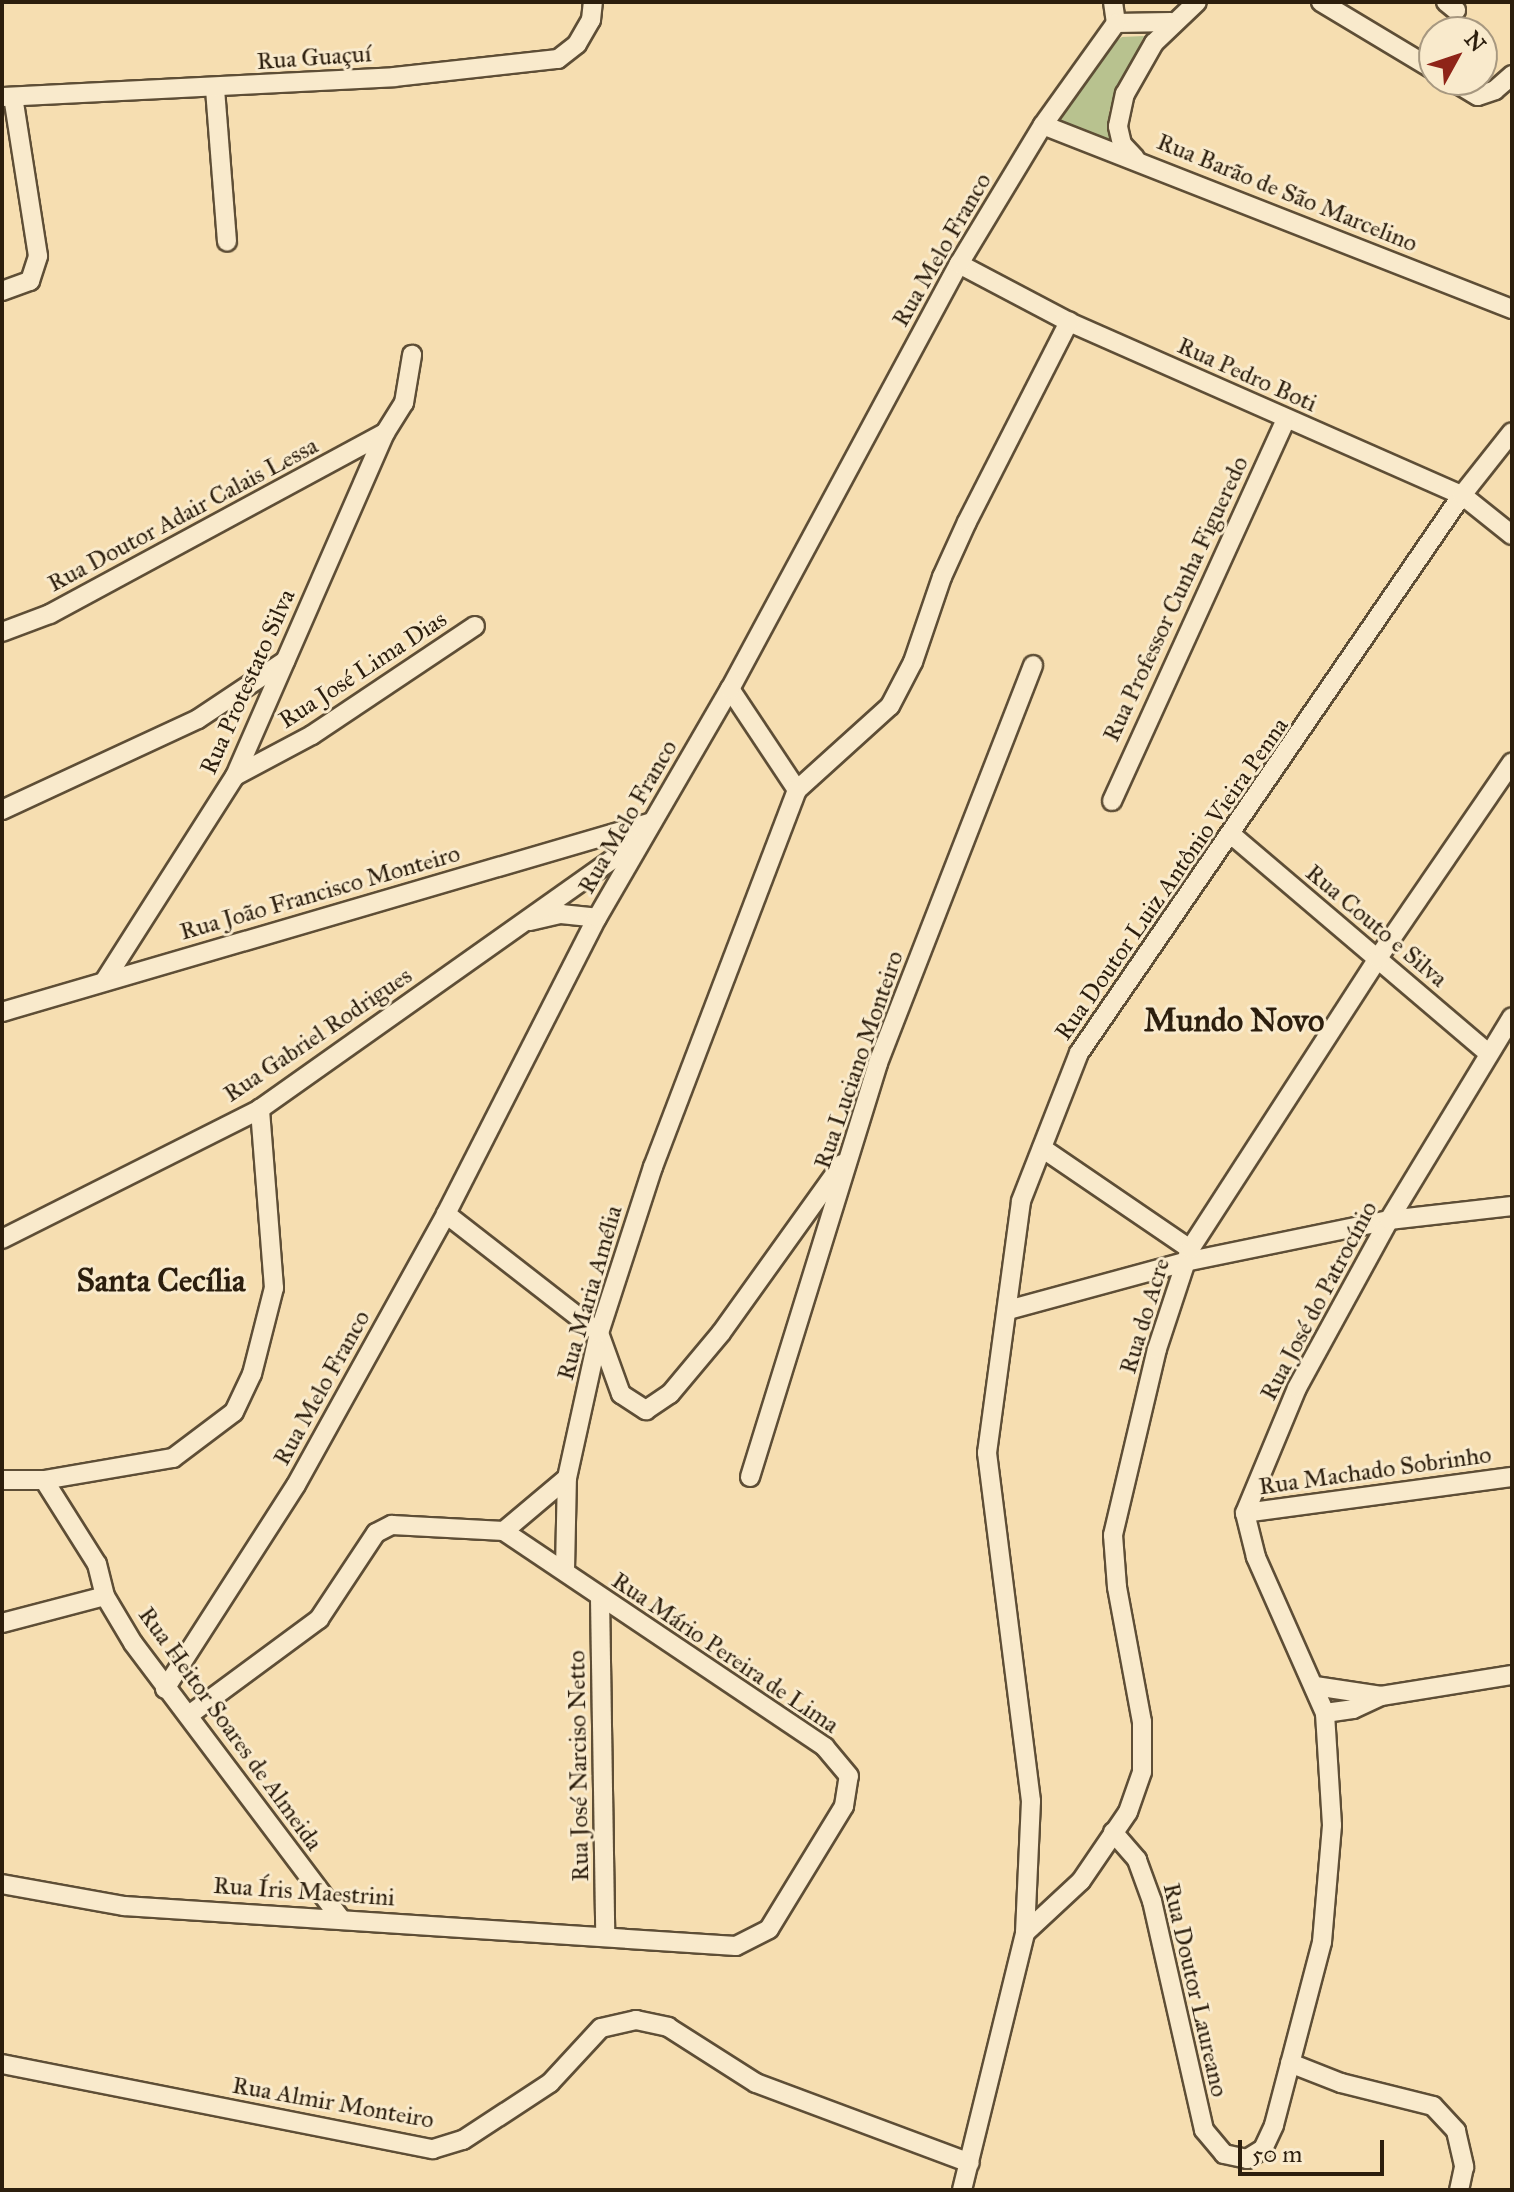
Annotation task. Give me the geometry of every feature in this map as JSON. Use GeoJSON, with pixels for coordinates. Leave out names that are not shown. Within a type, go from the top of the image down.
{"type":"FeatureCollection","features":[{"type":"Feature","properties":{"kind":"street","name":"Rua Guaçuí"},"geometry":{"type":"LineString","coordinates":[[8,97],[215,89],[558,59],[584,32],[593,2]]}},
{"type":"Feature","properties":{"kind":"street"},"geometry":{"type":"LineString","coordinates":[[1113,2],[1116,23],[1171,22]]}},
{"type":"Feature","properties":{"kind":"street"},"geometry":{"type":"LineString","coordinates":[[1135,158],[1122,144],[1119,111],[1136,71],[1171,22],[1197,2]]}},
{"type":"Feature","properties":{"kind":"street"},"geometry":{"type":"LineString","coordinates":[[1321,2],[1418,60]]}},
{"type":"Feature","properties":{"kind":"street","name":"Rua Melo Franco"},"geometry":{"type":"LineString","coordinates":[[165,1689],[296,1485],[446,1214],[597,918],[730,689],[959,264],[1043,125],[1116,23]]}},
{"type":"Feature","properties":{"kind":"street"},"geometry":{"type":"LineString","coordinates":[[215,89],[227,242]]}},
{"type":"Feature","properties":{"kind":"street"},"geometry":{"type":"LineString","coordinates":[[2,291],[30,281],[38,256],[8,97]]}},
{"type":"Feature","properties":{"kind":"street","name":"Rua Barão de São Marcelino"},"geometry":{"type":"LineString","coordinates":[[1043,125],[1135,158],[1512,309]]}},
{"type":"Feature","properties":{"kind":"street","name":"Rua Pedro Boti"},"geometry":{"type":"LineString","coordinates":[[959,264],[1069,322],[1462,495],[1512,535]]}},
{"type":"Feature","properties":{"kind":"street"},"geometry":{"type":"LineString","coordinates":[[730,689],[797,790],[890,706],[913,662],[942,577],[1069,322]]}},
{"type":"Feature","properties":{"kind":"street","name":"Rua Protestato Silva"},"geometry":{"type":"LineString","coordinates":[[105,980],[235,776],[385,433],[404,403],[412,355]]}},
{"type":"Feature","properties":{"kind":"street","name":"Rua Professor Cunha Figueredo"},"geometry":{"type":"LineString","coordinates":[[1112,801],[1286,419]]}},
{"type":"Feature","properties":{"kind":"street","name":"Rua Doutor Luiz Antônio Vieira Penna"},"geometry":{"type":"LineString","coordinates":[[962,2190],[1025,1933],[1030,1788],[987,1453],[1021,1201],[1079,1053],[1233,836],[1462,495],[1512,432]]}},
{"type":"Feature","properties":{"kind":"street","name":"Rua Doutor Adair Calais Lessa"},"geometry":{"type":"LineString","coordinates":[[2,632],[50,614],[385,433]]}},
{"type":"Feature","properties":{"kind":"street","name":"Rua José Lima Dias"},"geometry":{"type":"LineString","coordinates":[[235,776],[312,735],[475,626]]}},
{"type":"Feature","properties":{"kind":"street"},"geometry":{"type":"LineString","coordinates":[[2,810],[198,719],[285,661]]}},
{"type":"Feature","properties":{"kind":"street","name":"Rua Luciano Monteiro"},"geometry":{"type":"LineString","coordinates":[[750,1477],[878,1063],[1033,665]]}},
{"type":"Feature","properties":{"kind":"street","name":"Rua do Acre"},"geometry":{"type":"LineString","coordinates":[[1025,1933],[1081,1881],[1128,1812],[1142,1772],[1142,1722],[1117,1587],[1113,1535],[1157,1349],[1188,1256],[1378,958],[1512,762]]}},
{"type":"Feature","properties":{"kind":"street","name":"Rua Maria Amélia"},"geometry":{"type":"LineString","coordinates":[[567,1478],[599,1333],[653,1167],[797,790]]}},
{"type":"Feature","properties":{"kind":"street","name":"Rua João Francisco Monteiro"},"geometry":{"type":"LineString","coordinates":[[2,1012],[652,822]]}},
{"type":"Feature","properties":{"kind":"street","name":"Rua Couto e Silva"},"geometry":{"type":"LineString","coordinates":[[1233,836],[1488,1053]]}},
{"type":"Feature","properties":{"kind":"street","name":"Rua Gabriel Rodrigues"},"geometry":{"type":"LineString","coordinates":[[2,1239],[260,1109],[642,839]]}},
{"type":"Feature","properties":{"kind":"street"},"geometry":{"type":"LineString","coordinates":[[520,923],[561,914],[597,918]]}},
{"type":"Feature","properties":{"kind":"street","name":"Rua José do Patrocínio"},"geometry":{"type":"LineString","coordinates":[[1245,1513],[1297,1388],[1389,1220],[1512,1017]]}},
{"type":"Feature","properties":{"kind":"street"},"geometry":{"type":"LineString","coordinates":[[2,1480],[44,1480],[173,1458],[234,1412],[252,1374],[274,1288],[260,1109]]}},
{"type":"Feature","properties":{"kind":"street"},"geometry":{"type":"LineString","coordinates":[[1042,1148],[1188,1256]]}},
{"type":"Feature","properties":{"kind":"street"},"geometry":{"type":"LineString","coordinates":[[446,1214],[599,1333],[621,1394],[631,1404],[646,1410],[670,1394],[851,1151]]}},
{"type":"Feature","properties":{"kind":"street"},"geometry":{"type":"LineString","coordinates":[[1008,1310],[1188,1256],[1389,1220],[1512,1206]]}},
{"type":"Feature","properties":{"kind":"street","name":"Rua Machado Sobrinho"},"geometry":{"type":"LineString","coordinates":[[1245,1513],[1512,1477]]}},
{"type":"Feature","properties":{"kind":"street"},"geometry":{"type":"LineString","coordinates":[[189,1715],[319,1619],[376,1533],[392,1525],[504,1531],[567,1478]]}},
{"type":"Feature","properties":{"kind":"street"},"geometry":{"type":"LineString","coordinates":[[565,1570],[567,1478]]}},
{"type":"Feature","properties":{"kind":"street","name":"Rua Heitor Soares de Almeida"},"geometry":{"type":"LineString","coordinates":[[44,1480],[97,1564],[105,1596],[165,1689],[189,1715],[340,1918]]}},
{"type":"Feature","properties":{"kind":"street"},"geometry":{"type":"LineString","coordinates":[[1245,1513],[1256,1557],[1325,1713],[1353,1709],[1381,1696],[1512,1675]]}},
{"type":"Feature","properties":{"kind":"street","name":"Rua Mário Pereira de Lima"},"geometry":{"type":"LineString","coordinates":[[504,1531],[825,1747],[849,1776],[844,1806],[769,1929],[736,1946],[605,1934]]}},
{"type":"Feature","properties":{"kind":"street"},"geometry":{"type":"LineString","coordinates":[[2,1623],[105,1596]]}},
{"type":"Feature","properties":{"kind":"street","name":"Rua José Narciso Netto"},"geometry":{"type":"LineString","coordinates":[[600,1598],[605,1934]]}},
{"type":"Feature","properties":{"kind":"street"},"geometry":{"type":"LineString","coordinates":[[1315,1686],[1381,1696]]}},
{"type":"Feature","properties":{"kind":"street","name":"Rua Doutor Laureano"},"geometry":{"type":"LineString","coordinates":[[1113,1832],[1137,1860],[1147,1887],[1204,2130],[1224,2154],[1247,2159],[1263,2149],[1322,1942],[1332,1825],[1325,1713]]}},
{"type":"Feature","properties":{"kind":"street","name":"Rua Íris Maestrini"},"geometry":{"type":"LineString","coordinates":[[2,1884],[124,1906],[605,1934]]}},
{"type":"Feature","properties":{"kind":"street","name":"Rua Almir Monteiro"},"geometry":{"type":"LineString","coordinates":[[2,2064],[433,2149],[463,2140],[550,2083],[601,2028],[636,2020],[668,2027],[756,2083],[970,2163]]}},
{"type":"Feature","properties":{"kind":"street"},"geometry":{"type":"LineString","coordinates":[[1290,2063],[1341,2083],[1433,2106],[1456,2131],[1464,2167],[1459,2190]]}},
{"type":"Feature","properties":{"kind":"green space"},"geometry":{"type":"Polygon","coordinates":[[[1144,36],[1109,111],[1115,139],[1086,136],[1060,121],[1101,52],[1122,37],[1144,36]]]}},
{"type":"Feature","properties":{"kind":"district","name":"Mundo Novo"},"geometry":{"type":"Point","coordinates":[1234,1021]}},
{"type":"Feature","properties":{"kind":"district","name":"Santa Cecília"},"geometry":{"type":"Point","coordinates":[161,1281]}}]}
